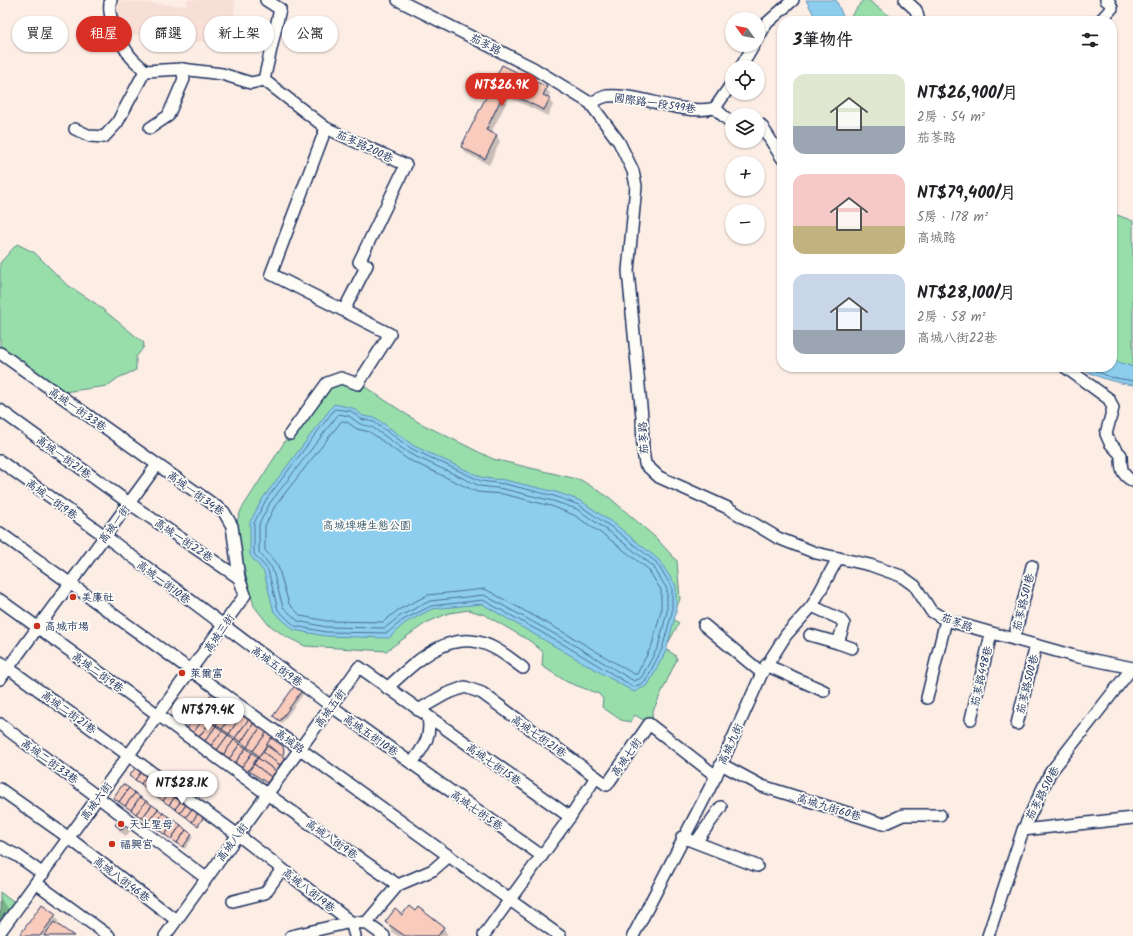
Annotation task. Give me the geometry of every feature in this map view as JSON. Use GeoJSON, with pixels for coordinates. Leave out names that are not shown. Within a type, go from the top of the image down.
{"type":"FeatureCollection","features":[{"type":"Feature","properties":{"kind":"street"},"geometry":{"type":"LineString","coordinates":[[110,0],[108,6],[113,24],[128,53],[145,72]]}},
{"type":"Feature","properties":{"kind":"street"},"geometry":{"type":"LineString","coordinates":[[145,72],[182,69],[222,74],[251,82],[264,80],[280,9],[266,0]]}},
{"type":"Feature","properties":{"kind":"street","name":"茄苳路"},"geometry":{"type":"LineString","coordinates":[[398,0],[533,68],[590,103],[619,142],[633,171],[636,186],[628,271],[645,464],[659,477],[728,508],[778,538],[816,553],[870,565],[911,581],[931,611],[946,620],[991,634],[1036,644],[1074,656],[1132,668]]}},
{"type":"Feature","properties":{"kind":"street"},"geometry":{"type":"LineString","coordinates":[[765,26],[793,0]]}},
{"type":"Feature","properties":{"kind":"street"},"geometry":{"type":"LineString","coordinates":[[905,0],[916,10],[918,16]]}},
{"type":"Feature","properties":{"kind":"street"},"geometry":{"type":"LineString","coordinates":[[1105,16],[1112,8],[1110,3],[1106,0]]}},
{"type":"Feature","properties":{"kind":"street"},"geometry":{"type":"LineString","coordinates":[[150,128],[168,116],[184,79],[182,69]]}},
{"type":"Feature","properties":{"kind":"street"},"geometry":{"type":"LineString","coordinates":[[75,129],[90,136],[104,138],[117,122],[145,72]]}},
{"type":"Feature","properties":{"kind":"street","name":"茄苳路200巷"},"geometry":{"type":"LineString","coordinates":[[264,80],[326,128],[406,165],[359,262],[367,265],[344,310]]}},
{"type":"Feature","properties":{"kind":"street"},"geometry":{"type":"LineString","coordinates":[[725,93],[715,108],[725,117]]}},
{"type":"Feature","properties":{"kind":"street","name":"國際路一段599巷"},"geometry":{"type":"LineString","coordinates":[[590,103],[606,96],[650,100],[679,108],[705,110],[715,108]]}},
{"type":"Feature","properties":{"kind":"street"},"geometry":{"type":"LineString","coordinates":[[290,434],[328,384],[341,378],[358,384],[390,334],[271,274],[326,128]]}},
{"type":"Feature","properties":{"kind":"street"},"geometry":{"type":"LineString","coordinates":[[765,131],[777,148]]}},
{"type":"Feature","properties":{"kind":"street","name":"高城一街33巷"},"geometry":{"type":"LineString","coordinates":[[0,353],[157,465]]}},
{"type":"Feature","properties":{"kind":"street"},"geometry":{"type":"LineString","coordinates":[[1072,372],[1109,399],[1113,408],[1106,434],[1110,443],[1121,455],[1121,470],[1126,477],[1133,481]]}},
{"type":"Feature","properties":{"kind":"street","name":"高城一街21巷"},"geometry":{"type":"LineString","coordinates":[[0,410],[129,503]]}},
{"type":"Feature","properties":{"kind":"street","name":"高城一街9巷"},"geometry":{"type":"LineString","coordinates":[[0,461],[105,536]]}},
{"type":"Feature","properties":{"kind":"street","name":"高城一街"},"geometry":{"type":"LineString","coordinates":[[0,679],[4,665],[38,628],[157,465]]}},
{"type":"Feature","properties":{"kind":"street","name":"高城一街34巷"},"geometry":{"type":"LineString","coordinates":[[157,465],[224,512],[232,526],[239,578],[245,595]]}},
{"type":"Feature","properties":{"kind":"street","name":"高城一街22巷"},"geometry":{"type":"LineString","coordinates":[[129,503],[239,578]]}},
{"type":"Feature","properties":{"kind":"street","name":"高城路"},"geometry":{"type":"LineString","coordinates":[[0,532],[560,936]]}},
{"type":"Feature","properties":{"kind":"street","name":"高城一街10巷"},"geometry":{"type":"LineString","coordinates":[[105,536],[223,627]]}},
{"type":"Feature","properties":{"kind":"street","name":"高城九街"},"geometry":{"type":"LineString","coordinates":[[633,936],[683,837],[716,776],[764,669],[786,635],[812,606],[838,558]]}},
{"type":"Feature","properties":{"kind":"street","name":"茄苳路501巷"},"geometry":{"type":"LineString","coordinates":[[1014,639],[1032,566]]}},
{"type":"Feature","properties":{"kind":"street","name":"高城三街"},"geometry":{"type":"LineString","coordinates":[[192,670],[245,595]]}},
{"type":"Feature","properties":{"kind":"street","name":"高城二街9巷"},"geometry":{"type":"LineString","coordinates":[[0,600],[267,794]]}},
{"type":"Feature","properties":{"kind":"street"},"geometry":{"type":"LineString","coordinates":[[812,606],[843,621],[844,628],[838,643]]}},
{"type":"Feature","properties":{"kind":"street"},"geometry":{"type":"LineString","coordinates":[[927,698],[946,620]]}},
{"type":"Feature","properties":{"kind":"street"},"geometry":{"type":"LineString","coordinates":[[704,625],[764,669],[824,691]]}},
{"type":"Feature","properties":{"kind":"street","name":"高城五街9巷"},"geometry":{"type":"LineString","coordinates":[[223,627],[331,706]]}},
{"type":"Feature","properties":{"kind":"street","name":"茄苳路498巷"},"geometry":{"type":"LineString","coordinates":[[971,718],[991,634]]}},
{"type":"Feature","properties":{"kind":"street"},"geometry":{"type":"LineString","coordinates":[[810,635],[852,648]]}},
{"type":"Feature","properties":{"kind":"street"},"geometry":{"type":"LineString","coordinates":[[387,688],[419,659],[449,642],[467,639],[492,646],[523,668]]}},
{"type":"Feature","properties":{"kind":"street","name":"茄苳路500巷"},"geometry":{"type":"LineString","coordinates":[[1017,724],[1036,644]]}},
{"type":"Feature","properties":{"kind":"street","name":"高城二街21巷"},"geometry":{"type":"LineString","coordinates":[[4,665],[238,835]]}},
{"type":"Feature","properties":{"kind":"street","name":"高城五街"},"geometry":{"type":"LineString","coordinates":[[300,748],[359,667]]}},
{"type":"Feature","properties":{"kind":"street","name":"高城七街15巷"},"geometry":{"type":"LineString","coordinates":[[359,667],[570,817]]}},
{"type":"Feature","properties":{"kind":"street","name":"茄苳路510巷"},"geometry":{"type":"LineString","coordinates":[[988,936],[1023,830],[1050,773],[1132,668]]}},
{"type":"Feature","properties":{"kind":"street","name":"高城六街"},"geometry":{"type":"LineString","coordinates":[[0,932],[192,670]]}},
{"type":"Feature","properties":{"kind":"street","name":"高城七街21巷"},"geometry":{"type":"LineString","coordinates":[[418,710],[446,694],[465,687],[482,694],[596,777]]}},
{"type":"Feature","properties":{"kind":"street","name":"高城五街10巷"},"geometry":{"type":"LineString","coordinates":[[331,706],[412,763]]}},
{"type":"Feature","properties":{"kind":"street"},"geometry":{"type":"LineString","coordinates":[[412,763],[426,742],[430,729],[428,717]]}},
{"type":"Feature","properties":{"kind":"street","name":"高城二街33巷"},"geometry":{"type":"LineString","coordinates":[[0,724],[206,878]]}},
{"type":"Feature","properties":{"kind":"street","name":"高城七街"},"geometry":{"type":"LineString","coordinates":[[484,935],[570,817],[596,777],[607,784],[649,724],[716,776]]}},
{"type":"Feature","properties":{"kind":"street","name":"高城八街"},"geometry":{"type":"LineString","coordinates":[[167,935],[176,920],[300,748]]}},
{"type":"Feature","properties":{"kind":"street","name":"高城七街5巷"},"geometry":{"type":"LineString","coordinates":[[412,763],[542,856]]}},
{"type":"Feature","properties":{"kind":"street","name":"高城九街60巷"},"geometry":{"type":"LineString","coordinates":[[721,764],[762,786],[883,824],[903,815],[940,815]]}},
{"type":"Feature","properties":{"kind":"street","name":"高城八街46巷"},"geometry":{"type":"LineString","coordinates":[[0,789],[69,838],[176,920]]}},
{"type":"Feature","properties":{"kind":"street","name":"高城八街9巷"},"geometry":{"type":"LineString","coordinates":[[267,794],[398,885]]}},
{"type":"Feature","properties":{"kind":"street"},"geometry":{"type":"LineString","coordinates":[[696,842],[721,807]]}},
{"type":"Feature","properties":{"kind":"street"},"geometry":{"type":"LineString","coordinates":[[1023,830],[1133,818]]}},
{"type":"Feature","properties":{"kind":"street","name":"高城八街19巷"},"geometry":{"type":"LineString","coordinates":[[238,835],[351,922]]}},
{"type":"Feature","properties":{"kind":"street"},"geometry":{"type":"LineString","coordinates":[[683,837],[757,866]]}},
{"type":"Feature","properties":{"kind":"street"},"geometry":{"type":"LineString","coordinates":[[0,847],[18,856],[40,878],[109,936]]}},
{"type":"Feature","properties":{"kind":"street"},"geometry":{"type":"LineString","coordinates":[[366,923],[398,885],[433,870],[449,856]]}},
{"type":"Feature","properties":{"kind":"street"},"geometry":{"type":"LineString","coordinates":[[233,900],[265,893],[282,869]]}},
{"type":"Feature","properties":{"kind":"street"},"geometry":{"type":"LineString","coordinates":[[351,922],[355,936]]}},
{"type":"Feature","properties":{"kind":"street"},"geometry":{"type":"LineString","coordinates":[[291,936],[312,933],[351,922],[366,923],[384,936]]}},
{"type":"Feature","properties":{"kind":"shaded area"},"geometry":{"type":"Polygon","coordinates":[[[114,0],[186,6],[187,0],[235,0],[234,16],[204,16],[204,42],[196,41],[196,16],[140,16],[140,36],[132,35],[132,16],[116,16],[112,6],[114,0]]]}},
{"type":"Feature","properties":{"kind":"green space"},"geometry":{"type":"Polygon","coordinates":[[[863,0],[868,0],[889,16],[851,16],[863,0]]]}},
{"type":"Feature","properties":{"kind":"green space"},"geometry":{"type":"Polygon","coordinates":[[[1117,215],[1133,221],[1133,367],[1117,362],[1117,215]]]}},
{"type":"Feature","properties":{"kind":"green space"},"geometry":{"type":"Polygon","coordinates":[[[17,244],[35,253],[66,284],[95,303],[144,343],[143,348],[136,357],[136,370],[118,378],[107,386],[64,392],[0,348],[0,263],[17,244]]]}},
{"type":"Feature","properties":{"kind":"green space","name":"高城埤塘生態公園"},"geometry":{"type":"Polygon","coordinates":[[[353,379],[418,422],[493,459],[581,480],[610,498],[656,538],[677,561],[680,599],[672,618],[679,623],[665,649],[675,655],[677,659],[652,713],[653,720],[645,721],[635,715],[630,722],[621,720],[602,707],[603,699],[599,694],[567,682],[542,666],[543,652],[530,641],[485,615],[469,610],[449,613],[426,623],[386,651],[305,646],[285,636],[268,624],[254,606],[239,551],[237,521],[241,510],[289,435],[335,382],[353,379]]]}},
{"type":"Feature","properties":{"kind":"green space"},"geometry":{"type":"Polygon","coordinates":[[[0,892],[17,905],[0,925],[0,892]]]}},
{"type":"Feature","properties":{"kind":"water"},"geometry":{"type":"Polygon","coordinates":[[[806,0],[836,0],[843,16],[814,16],[806,0]]]}},
{"type":"Feature","properties":{"kind":"water"},"geometry":{"type":"Polygon","coordinates":[[[1117,362],[1133,367],[1133,385],[1105,379],[1089,372],[1117,372],[1117,362]]]}},
{"type":"Feature","properties":{"kind":"water","name":"高城埤塘生態公園"},"geometry":{"type":"Polygon","coordinates":[[[334,404],[353,408],[363,416],[376,418],[414,446],[483,478],[505,480],[556,492],[581,501],[616,525],[659,560],[676,586],[676,613],[666,651],[648,685],[634,692],[482,604],[432,609],[405,623],[389,638],[325,636],[294,630],[274,612],[264,572],[250,555],[250,522],[263,498],[334,404]]]}},
{"type":"Feature","properties":{"kind":"building"},"geometry":{"type":"Polygon","coordinates":[[[502,65],[547,87],[543,95],[550,98],[544,110],[505,91],[486,130],[497,135],[485,159],[461,147],[502,65]]]}},
{"type":"Feature","properties":{"kind":"building"},"geometry":{"type":"Polygon","coordinates":[[[296,684],[303,689],[280,721],[273,716],[296,684]]]}},
{"type":"Feature","properties":{"kind":"building"},"geometry":{"type":"Polygon","coordinates":[[[212,693],[218,697],[204,716],[198,712],[212,693]]]}},
{"type":"Feature","properties":{"kind":"building"},"geometry":{"type":"Polygon","coordinates":[[[218,697],[224,701],[210,721],[204,716],[218,697]]]}},
{"type":"Feature","properties":{"kind":"building"},"geometry":{"type":"Polygon","coordinates":[[[224,701],[230,706],[216,725],[210,721],[224,701]]]}},
{"type":"Feature","properties":{"kind":"building"},"geometry":{"type":"Polygon","coordinates":[[[230,706],[236,710],[222,729],[216,725],[230,706]]]}},
{"type":"Feature","properties":{"kind":"building"},"geometry":{"type":"Polygon","coordinates":[[[236,710],[242,714],[229,734],[222,729],[236,710]]]}},
{"type":"Feature","properties":{"kind":"building"},"geometry":{"type":"Polygon","coordinates":[[[197,713],[204,718],[193,733],[187,728],[197,713]]]}},
{"type":"Feature","properties":{"kind":"building"},"geometry":{"type":"Polygon","coordinates":[[[242,714],[249,719],[235,738],[229,734],[242,714]]]}},
{"type":"Feature","properties":{"kind":"building"},"geometry":{"type":"Polygon","coordinates":[[[204,718],[210,722],[199,737],[193,733],[204,718]]]}},
{"type":"Feature","properties":{"kind":"building"},"geometry":{"type":"Polygon","coordinates":[[[249,719],[254,723],[241,742],[235,738],[249,719]]]}},
{"type":"Feature","properties":{"kind":"building"},"geometry":{"type":"Polygon","coordinates":[[[210,722],[216,726],[205,741],[199,737],[210,722]]]}},
{"type":"Feature","properties":{"kind":"building"},"geometry":{"type":"Polygon","coordinates":[[[254,723],[260,728],[247,747],[241,742],[254,723]]]}},
{"type":"Feature","properties":{"kind":"building"},"geometry":{"type":"Polygon","coordinates":[[[216,726],[222,731],[211,746],[205,741],[216,726]]]}},
{"type":"Feature","properties":{"kind":"building"},"geometry":{"type":"Polygon","coordinates":[[[260,728],[267,732],[253,751],[247,747],[260,728]]]}},
{"type":"Feature","properties":{"kind":"building"},"geometry":{"type":"Polygon","coordinates":[[[222,731],[228,735],[217,750],[211,746],[222,731]]]}},
{"type":"Feature","properties":{"kind":"building"},"geometry":{"type":"Polygon","coordinates":[[[267,732],[273,736],[259,756],[253,751],[267,732]]]}},
{"type":"Feature","properties":{"kind":"building"},"geometry":{"type":"Polygon","coordinates":[[[228,735],[234,740],[223,755],[217,750],[228,735]]]}},
{"type":"Feature","properties":{"kind":"building"},"geometry":{"type":"Polygon","coordinates":[[[271,738],[283,746],[284,752],[281,756],[267,744],[271,738]]]}},
{"type":"Feature","properties":{"kind":"building"},"geometry":{"type":"Polygon","coordinates":[[[234,740],[240,744],[229,759],[223,755],[234,740]]]}},
{"type":"Feature","properties":{"kind":"building"},"geometry":{"type":"Polygon","coordinates":[[[240,744],[246,748],[235,763],[229,759],[240,744]]]}},
{"type":"Feature","properties":{"kind":"building"},"geometry":{"type":"Polygon","coordinates":[[[267,746],[285,758],[280,765],[263,752],[267,746]]]}},
{"type":"Feature","properties":{"kind":"building"},"geometry":{"type":"Polygon","coordinates":[[[246,748],[252,753],[241,768],[235,763],[246,748]]]}},
{"type":"Feature","properties":{"kind":"building"},"geometry":{"type":"Polygon","coordinates":[[[263,752],[280,765],[276,771],[258,758],[263,752]]]}},
{"type":"Feature","properties":{"kind":"building"},"geometry":{"type":"Polygon","coordinates":[[[252,753],[258,757],[247,772],[241,768],[252,753]]]}},
{"type":"Feature","properties":{"kind":"building"},"geometry":{"type":"Polygon","coordinates":[[[258,758],[276,771],[271,777],[254,764],[258,758]]]}},
{"type":"Feature","properties":{"kind":"building"},"geometry":{"type":"Polygon","coordinates":[[[138,764],[144,768],[135,780],[129,776],[138,764]]]}},
{"type":"Feature","properties":{"kind":"building"},"geometry":{"type":"Polygon","coordinates":[[[254,764],[271,777],[267,783],[249,771],[254,764]]]}},
{"type":"Feature","properties":{"kind":"building"},"geometry":{"type":"Polygon","coordinates":[[[144,768],[149,772],[141,784],[135,780],[144,768]]]}},
{"type":"Feature","properties":{"kind":"building"},"geometry":{"type":"Polygon","coordinates":[[[149,772],[155,776],[146,788],[141,784],[149,772]]]}},
{"type":"Feature","properties":{"kind":"building"},"geometry":{"type":"Polygon","coordinates":[[[155,776],[161,780],[152,793],[146,788],[155,776]]]}},
{"type":"Feature","properties":{"kind":"building"},"geometry":{"type":"Polygon","coordinates":[[[161,780],[167,784],[158,797],[152,793],[161,780]]]}},
{"type":"Feature","properties":{"kind":"building"},"geometry":{"type":"Polygon","coordinates":[[[123,784],[129,788],[119,802],[113,798],[123,784]]]}},
{"type":"Feature","properties":{"kind":"building"},"geometry":{"type":"Polygon","coordinates":[[[167,784],[172,789],[163,801],[158,797],[167,784]]]}},
{"type":"Feature","properties":{"kind":"building"},"geometry":{"type":"Polygon","coordinates":[[[129,788],[135,793],[125,806],[119,802],[129,788]]]}},
{"type":"Feature","properties":{"kind":"building"},"geometry":{"type":"Polygon","coordinates":[[[172,789],[178,793],[169,805],[163,801],[172,789]]]}},
{"type":"Feature","properties":{"kind":"building"},"geometry":{"type":"Polygon","coordinates":[[[135,793],[140,797],[131,810],[125,806],[135,793]]]}},
{"type":"Feature","properties":{"kind":"building"},"geometry":{"type":"Polygon","coordinates":[[[178,793],[184,797],[175,809],[169,805],[178,793]]]}},
{"type":"Feature","properties":{"kind":"building"},"geometry":{"type":"Polygon","coordinates":[[[140,797],[146,801],[136,814],[131,810],[140,797]]]}},
{"type":"Feature","properties":{"kind":"building"},"geometry":{"type":"Polygon","coordinates":[[[184,797],[189,801],[180,813],[175,809],[184,797]]]}},
{"type":"Feature","properties":{"kind":"building"},"geometry":{"type":"Polygon","coordinates":[[[146,801],[152,805],[142,818],[136,814],[146,801]]]}},
{"type":"Feature","properties":{"kind":"building"},"geometry":{"type":"Polygon","coordinates":[[[189,801],[195,805],[186,817],[180,813],[189,801]]]}},
{"type":"Feature","properties":{"kind":"building"},"geometry":{"type":"Polygon","coordinates":[[[152,805],[158,809],[148,822],[142,818],[152,805]]]}},
{"type":"Feature","properties":{"kind":"building"},"geometry":{"type":"Polygon","coordinates":[[[195,805],[201,809],[192,822],[186,817],[195,805]]]}},
{"type":"Feature","properties":{"kind":"building"},"geometry":{"type":"Polygon","coordinates":[[[158,809],[163,813],[154,827],[148,822],[158,809]]]}},
{"type":"Feature","properties":{"kind":"building"},"geometry":{"type":"Polygon","coordinates":[[[201,809],[206,813],[198,826],[192,822],[201,809]]]}},
{"type":"Feature","properties":{"kind":"building"},"geometry":{"type":"Polygon","coordinates":[[[163,813],[169,817],[160,831],[154,827],[163,813]]]}},
{"type":"Feature","properties":{"kind":"building"},"geometry":{"type":"Polygon","coordinates":[[[169,817],[175,821],[165,835],[160,831],[169,817]]]}},
{"type":"Feature","properties":{"kind":"building","name":"天上聖母"},"geometry":{"type":"Polygon","coordinates":[[[120,818],[128,823],[122,830],[115,825],[120,818]]]}},
{"type":"Feature","properties":{"kind":"building"},"geometry":{"type":"Polygon","coordinates":[[[175,821],[181,825],[171,839],[165,835],[175,821]]]}},
{"type":"Feature","properties":{"kind":"building"},"geometry":{"type":"Polygon","coordinates":[[[181,825],[186,830],[177,843],[171,839],[181,825]]]}},
{"type":"Feature","properties":{"kind":"building"},"geometry":{"type":"Polygon","coordinates":[[[186,830],[192,834],[183,847],[177,843],[186,830]]]}},
{"type":"Feature","properties":{"kind":"building"},"geometry":{"type":"Polygon","coordinates":[[[42,904],[56,914],[40,936],[19,936],[42,904]]]}},
{"type":"Feature","properties":{"kind":"building"},"geometry":{"type":"Polygon","coordinates":[[[409,906],[415,911],[418,907],[444,927],[438,936],[405,936],[385,922],[395,909],[402,915],[409,906]]]}},
{"type":"Feature","properties":{"kind":"building"},"geometry":{"type":"Polygon","coordinates":[[[54,922],[74,936],[44,936],[54,922]]]}},
{"type":"Feature","properties":{"kind":"place","name":"美廉社"},"geometry":{"type":"Point","coordinates":[73,597]}},
{"type":"Feature","properties":{"kind":"place","name":"高城市場"},"geometry":{"type":"Point","coordinates":[37,626]}},
{"type":"Feature","properties":{"kind":"place","name":"萊爾富"},"geometry":{"type":"Point","coordinates":[182,673]}},
{"type":"Feature","properties":{"kind":"place","name":"天上聖母"},"geometry":{"type":"Point","coordinates":[121,824]}},
{"type":"Feature","properties":{"kind":"place","name":"福興宮"},"geometry":{"type":"Point","coordinates":[112,844]}}]}
